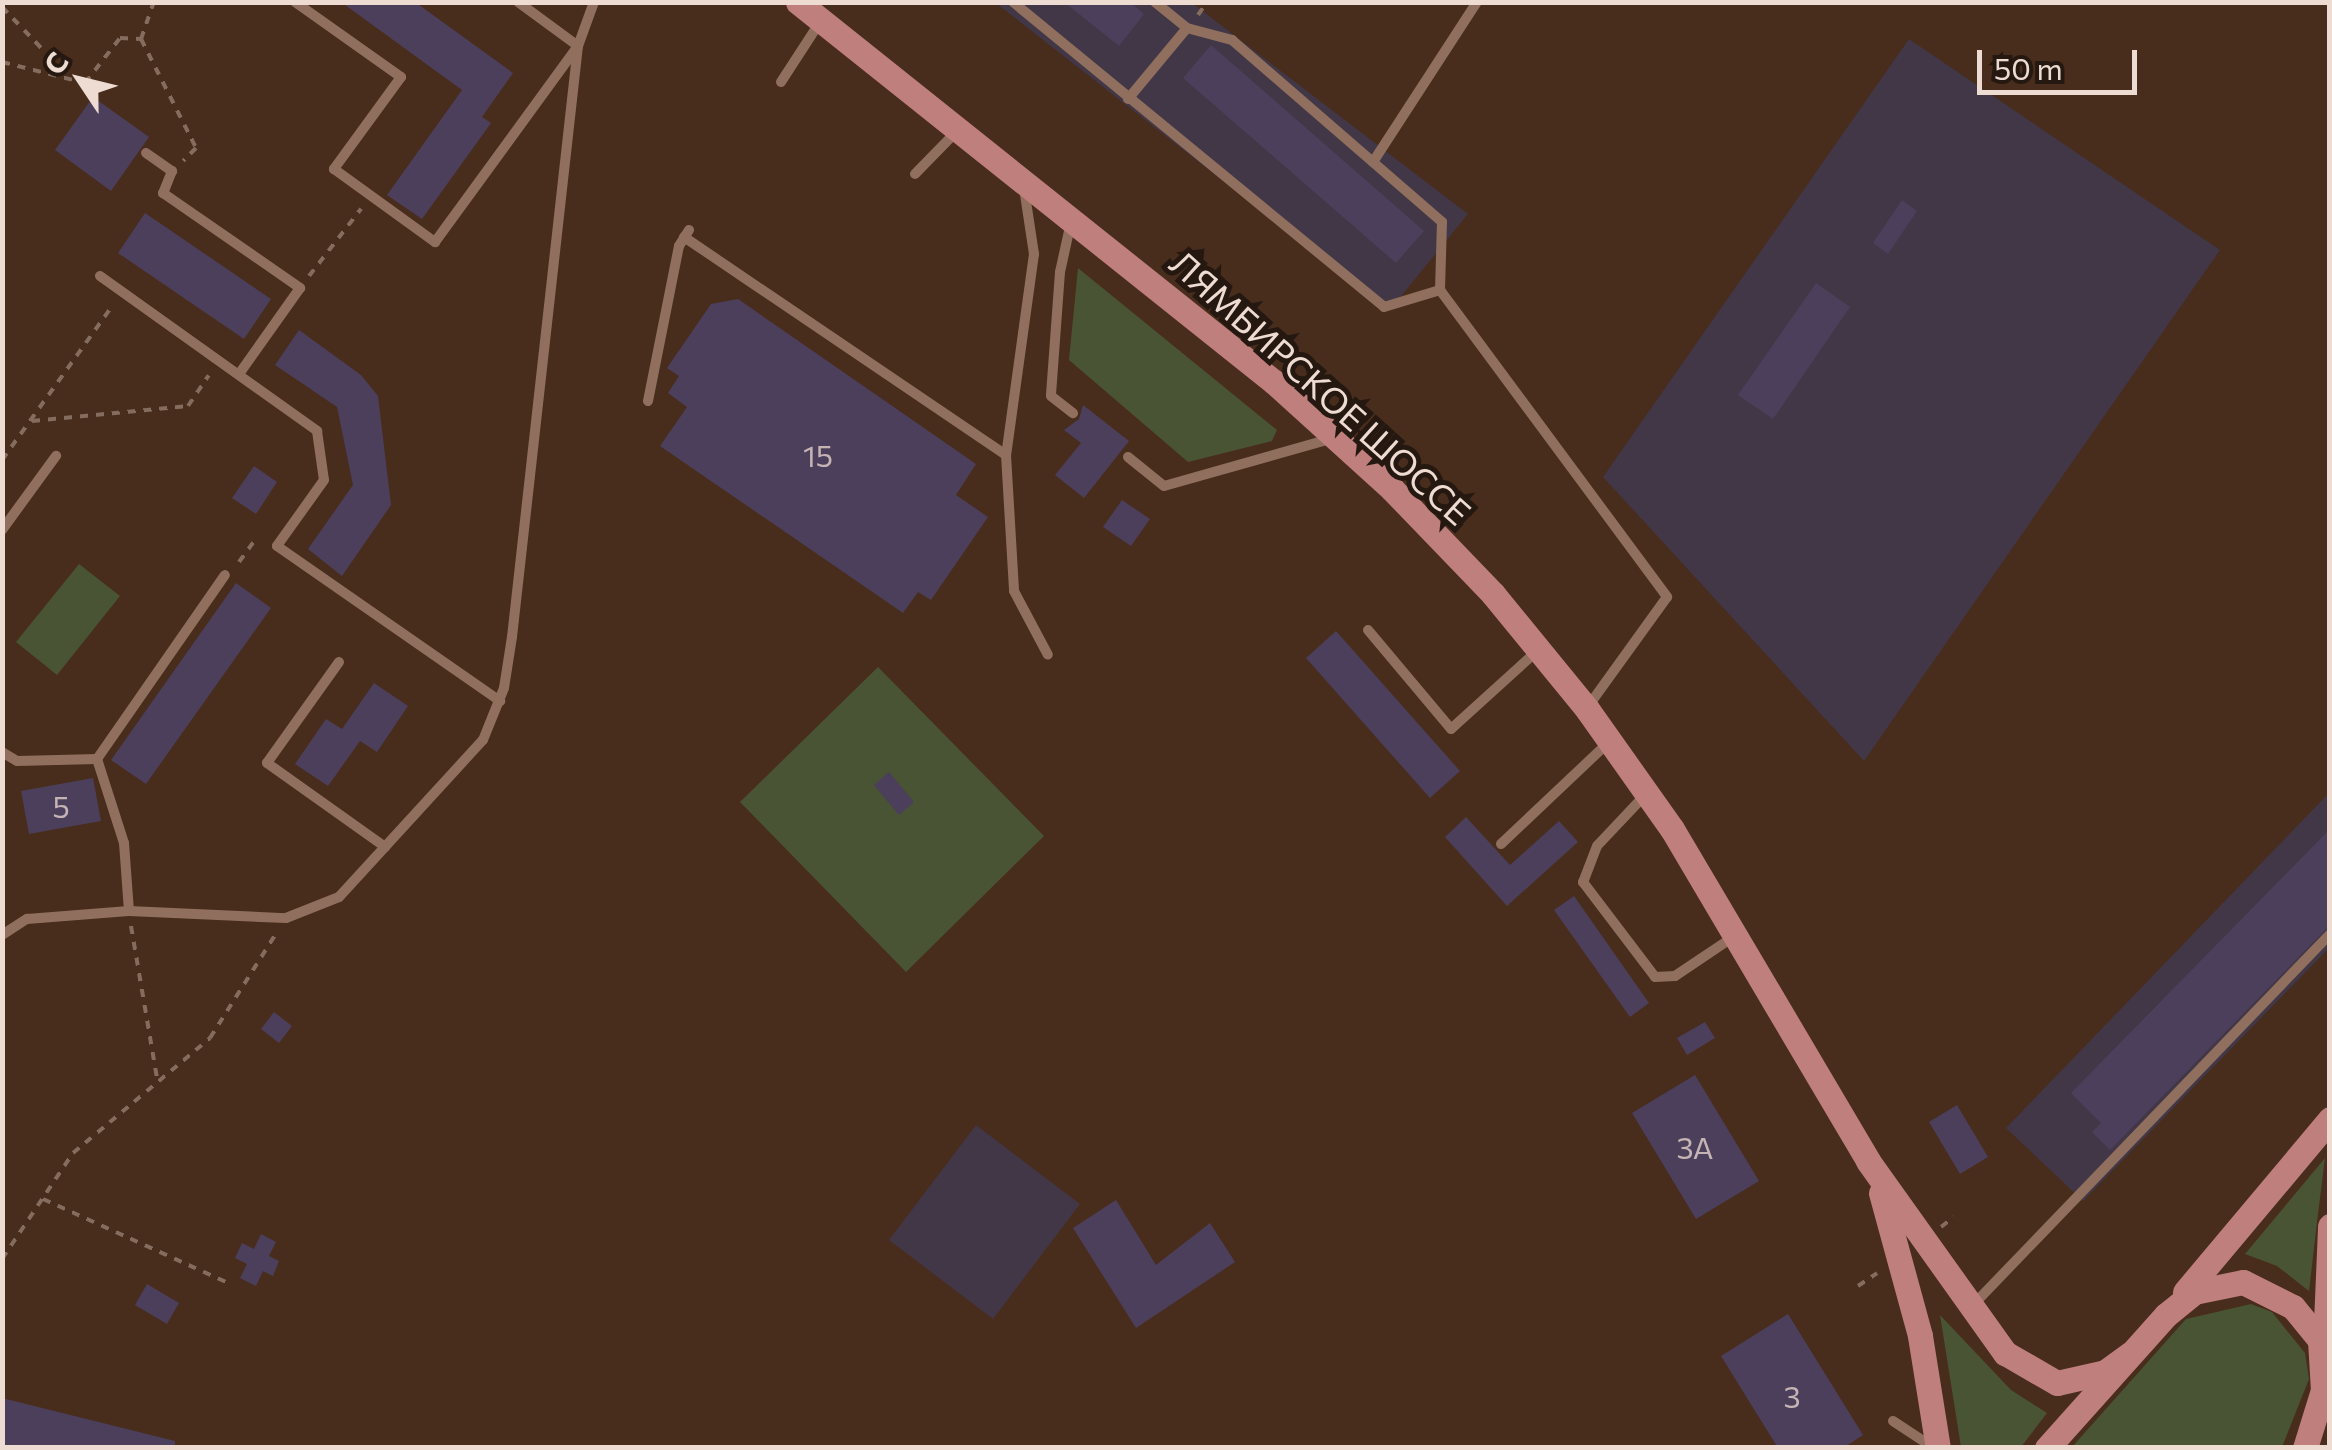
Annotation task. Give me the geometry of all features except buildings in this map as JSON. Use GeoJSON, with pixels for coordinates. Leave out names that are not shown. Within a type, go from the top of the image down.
{"type":"FeatureCollection","features":[{"type":"Feature","properties":{"kind":"main road","name":"ЛЯМБИРСКОЕ ШОССЕ"},"geometry":{"type":"LineString","coordinates":[[798,2],[1072,216],[1336,438],[1445,542],[1587,709],[1647,794],[1738,934],[1868,1161],[2005,1353],[2057,1383],[2106,1372],[2130,1354]]}},
{"type":"Feature","properties":{"kind":"main road"},"geometry":{"type":"LineString","coordinates":[[2047,1448],[2166,1315],[2330,1120]]}},
{"type":"Feature","properties":{"kind":"main road","name":"ЛЯМБИРСКОЕ ШОССЕ"},"geometry":{"type":"LineString","coordinates":[[1868,1161],[1890,1215],[1920,1336],[1936,1448]]}},
{"type":"Feature","properties":{"kind":"main road"},"geometry":{"type":"LineString","coordinates":[[2305,1448],[2325,1362],[2330,1226]]}},
{"type":"Feature","properties":{"kind":"main road"},"geometry":{"type":"LineString","coordinates":[[2166,1315],[2194,1292],[2243,1282],[2271,1291],[2308,1321],[2325,1362]]}},
{"type":"Feature","properties":{"kind":"lane"},"geometry":{"type":"LineString","coordinates":[[295,2],[400,78],[334,169],[435,242],[578,46]]}},
{"type":"Feature","properties":{"kind":"lane"},"geometry":{"type":"LineString","coordinates":[[518,2],[578,46]]}},
{"type":"Feature","properties":{"kind":"lane"},"geometry":{"type":"LineString","coordinates":[[2,935],[27,919],[129,911],[286,918],[339,897],[484,740],[500,701],[512,637],[578,46],[594,2]]}},
{"type":"Feature","properties":{"kind":"lane"},"geometry":{"type":"LineString","coordinates":[[1013,2],[1384,307],[1440,290]]}},
{"type":"Feature","properties":{"kind":"lane"},"geometry":{"type":"LineString","coordinates":[[1154,2],[1188,28],[1232,40],[1442,222],[1440,290],[1667,597],[1587,709]]}},
{"type":"Feature","properties":{"kind":"lane"},"geometry":{"type":"LineString","coordinates":[[1373,162],[1477,2]]}},
{"type":"Feature","properties":{"kind":"lane"},"geometry":{"type":"LineString","coordinates":[[780,82],[821,22]]}},
{"type":"Feature","properties":{"kind":"lane"},"geometry":{"type":"LineString","coordinates":[[1128,99],[1188,28]]}},
{"type":"Feature","properties":{"kind":"lane"},"geometry":{"type":"LineString","coordinates":[[915,174],[959,128]]}},
{"type":"Feature","properties":{"kind":"lane"},"geometry":{"type":"LineString","coordinates":[[146,153],[172,171],[163,193],[300,288],[239,374]]}},
{"type":"Feature","properties":{"kind":"lane"},"geometry":{"type":"LineString","coordinates":[[1022,176],[1034,254],[1006,455],[1014,591],[1048,655]]}},
{"type":"Feature","properties":{"kind":"lane"},"geometry":{"type":"LineString","coordinates":[[1072,216],[1060,272],[1051,396],[1073,413]]}},
{"type":"Feature","properties":{"kind":"lane"},"geometry":{"type":"LineString","coordinates":[[648,401],[686,234],[1006,455]]}},
{"type":"Feature","properties":{"kind":"lane"},"geometry":{"type":"LineString","coordinates":[[100,276],[317,431],[324,480],[277,546],[500,701]]}},
{"type":"Feature","properties":{"kind":"lane"},"geometry":{"type":"LineString","coordinates":[[1128,457],[1164,486],[1336,438]]}},
{"type":"Feature","properties":{"kind":"lane"},"geometry":{"type":"LineString","coordinates":[[2,530],[56,456]]}},
{"type":"Feature","properties":{"kind":"lane"},"geometry":{"type":"LineString","coordinates":[[96,759],[225,575]]}},
{"type":"Feature","properties":{"kind":"lane"},"geometry":{"type":"LineString","coordinates":[[1368,630],[1451,729],[1538,650]]}},
{"type":"Feature","properties":{"kind":"lane"},"geometry":{"type":"LineString","coordinates":[[339,662],[267,763],[385,847]]}},
{"type":"Feature","properties":{"kind":"lane"},"geometry":{"type":"LineString","coordinates":[[1501,844],[1609,741]]}},
{"type":"Feature","properties":{"kind":"lane"},"geometry":{"type":"LineString","coordinates":[[2,752],[17,762],[96,759]]}},
{"type":"Feature","properties":{"kind":"lane"},"geometry":{"type":"LineString","coordinates":[[96,759],[124,842],[129,911]]}},
{"type":"Feature","properties":{"kind":"lane"},"geometry":{"type":"LineString","coordinates":[[1647,794],[1597,846],[1583,882],[1655,977],[1675,976],[1738,934]]}},
{"type":"Feature","properties":{"kind":"lane"},"geometry":{"type":"LineString","coordinates":[[1970,1308],[2330,934]]}},
{"type":"Feature","properties":{"kind":"lane"},"geometry":{"type":"LineString","coordinates":[[1893,1421],[1936,1448]]}},
{"type":"Feature","properties":{"kind":"path"},"geometry":{"type":"LineString","coordinates":[[154,2],[141,39],[196,148],[172,171]]}},
{"type":"Feature","properties":{"kind":"path"},"geometry":{"type":"LineString","coordinates":[[2,7],[70,79]]}},
{"type":"Feature","properties":{"kind":"path"},"geometry":{"type":"LineString","coordinates":[[2,62],[85,83],[120,38],[141,39]]}},
{"type":"Feature","properties":{"kind":"path"},"geometry":{"type":"LineString","coordinates":[[300,288],[364,205]]}},
{"type":"Feature","properties":{"kind":"path"},"geometry":{"type":"LineString","coordinates":[[2,460],[118,297]]}},
{"type":"Feature","properties":{"kind":"path"},"geometry":{"type":"LineString","coordinates":[[32,421],[188,406],[219,360]]}},
{"type":"Feature","properties":{"kind":"path"},"geometry":{"type":"LineString","coordinates":[[239,562],[257,537]]}},
{"type":"Feature","properties":{"kind":"path"},"geometry":{"type":"LineString","coordinates":[[129,911],[157,1078]]}},
{"type":"Feature","properties":{"kind":"path"},"geometry":{"type":"LineString","coordinates":[[2,1259],[74,1153],[157,1078],[210,1038],[286,918]]}},
{"type":"Feature","properties":{"kind":"path"},"geometry":{"type":"LineString","coordinates":[[43,1199],[226,1282]]}},
{"type":"Feature","properties":{"kind":"shaded area"},"geometry":{"type":"Polygon","coordinates":[[[996,3],[1192,3],[1468,214],[1389,311],[996,3]]]}},
{"type":"Feature","properties":{"kind":"shaded area"},"geometry":{"type":"Polygon","coordinates":[[[1909,39],[2220,250],[1864,761],[1603,477],[1909,39]]]}},
{"type":"Feature","properties":{"kind":"shaded area"},"geometry":{"type":"Polygon","coordinates":[[[2329,793],[2329,948],[2083,1201],[2006,1128],[2329,793]]]}},
{"type":"Feature","properties":{"kind":"shaded area"},"geometry":{"type":"Polygon","coordinates":[[[976,1125],[1080,1204],[993,1319],[889,1240],[976,1125]]]}},
{"type":"Feature","properties":{"kind":"green space"},"geometry":{"type":"Polygon","coordinates":[[[1078,268],[1277,430],[1272,441],[1188,462],[1069,360],[1078,268]]]}},
{"type":"Feature","properties":{"kind":"green space"},"geometry":{"type":"Polygon","coordinates":[[[79,564],[120,596],[57,675],[16,642],[79,564]]]}},
{"type":"Feature","properties":{"kind":"green space"},"geometry":{"type":"Polygon","coordinates":[[[878,667],[1044,836],[906,972],[740,802],[878,667]]]}},
{"type":"Feature","properties":{"kind":"green space"},"geometry":{"type":"Polygon","coordinates":[[[2325,1158],[2309,1291],[2277,1266],[2245,1254],[2325,1158]]]}},
{"type":"Feature","properties":{"kind":"green space"},"geometry":{"type":"Polygon","coordinates":[[[2251,1304],[2272,1312],[2305,1353],[2309,1379],[2282,1447],[2072,1447],[2186,1319],[2251,1304]]]}},
{"type":"Feature","properties":{"kind":"green space"},"geometry":{"type":"Polygon","coordinates":[[[1940,1315],[2011,1390],[2047,1413],[2021,1447],[1961,1447],[1940,1315]]]}}]}
